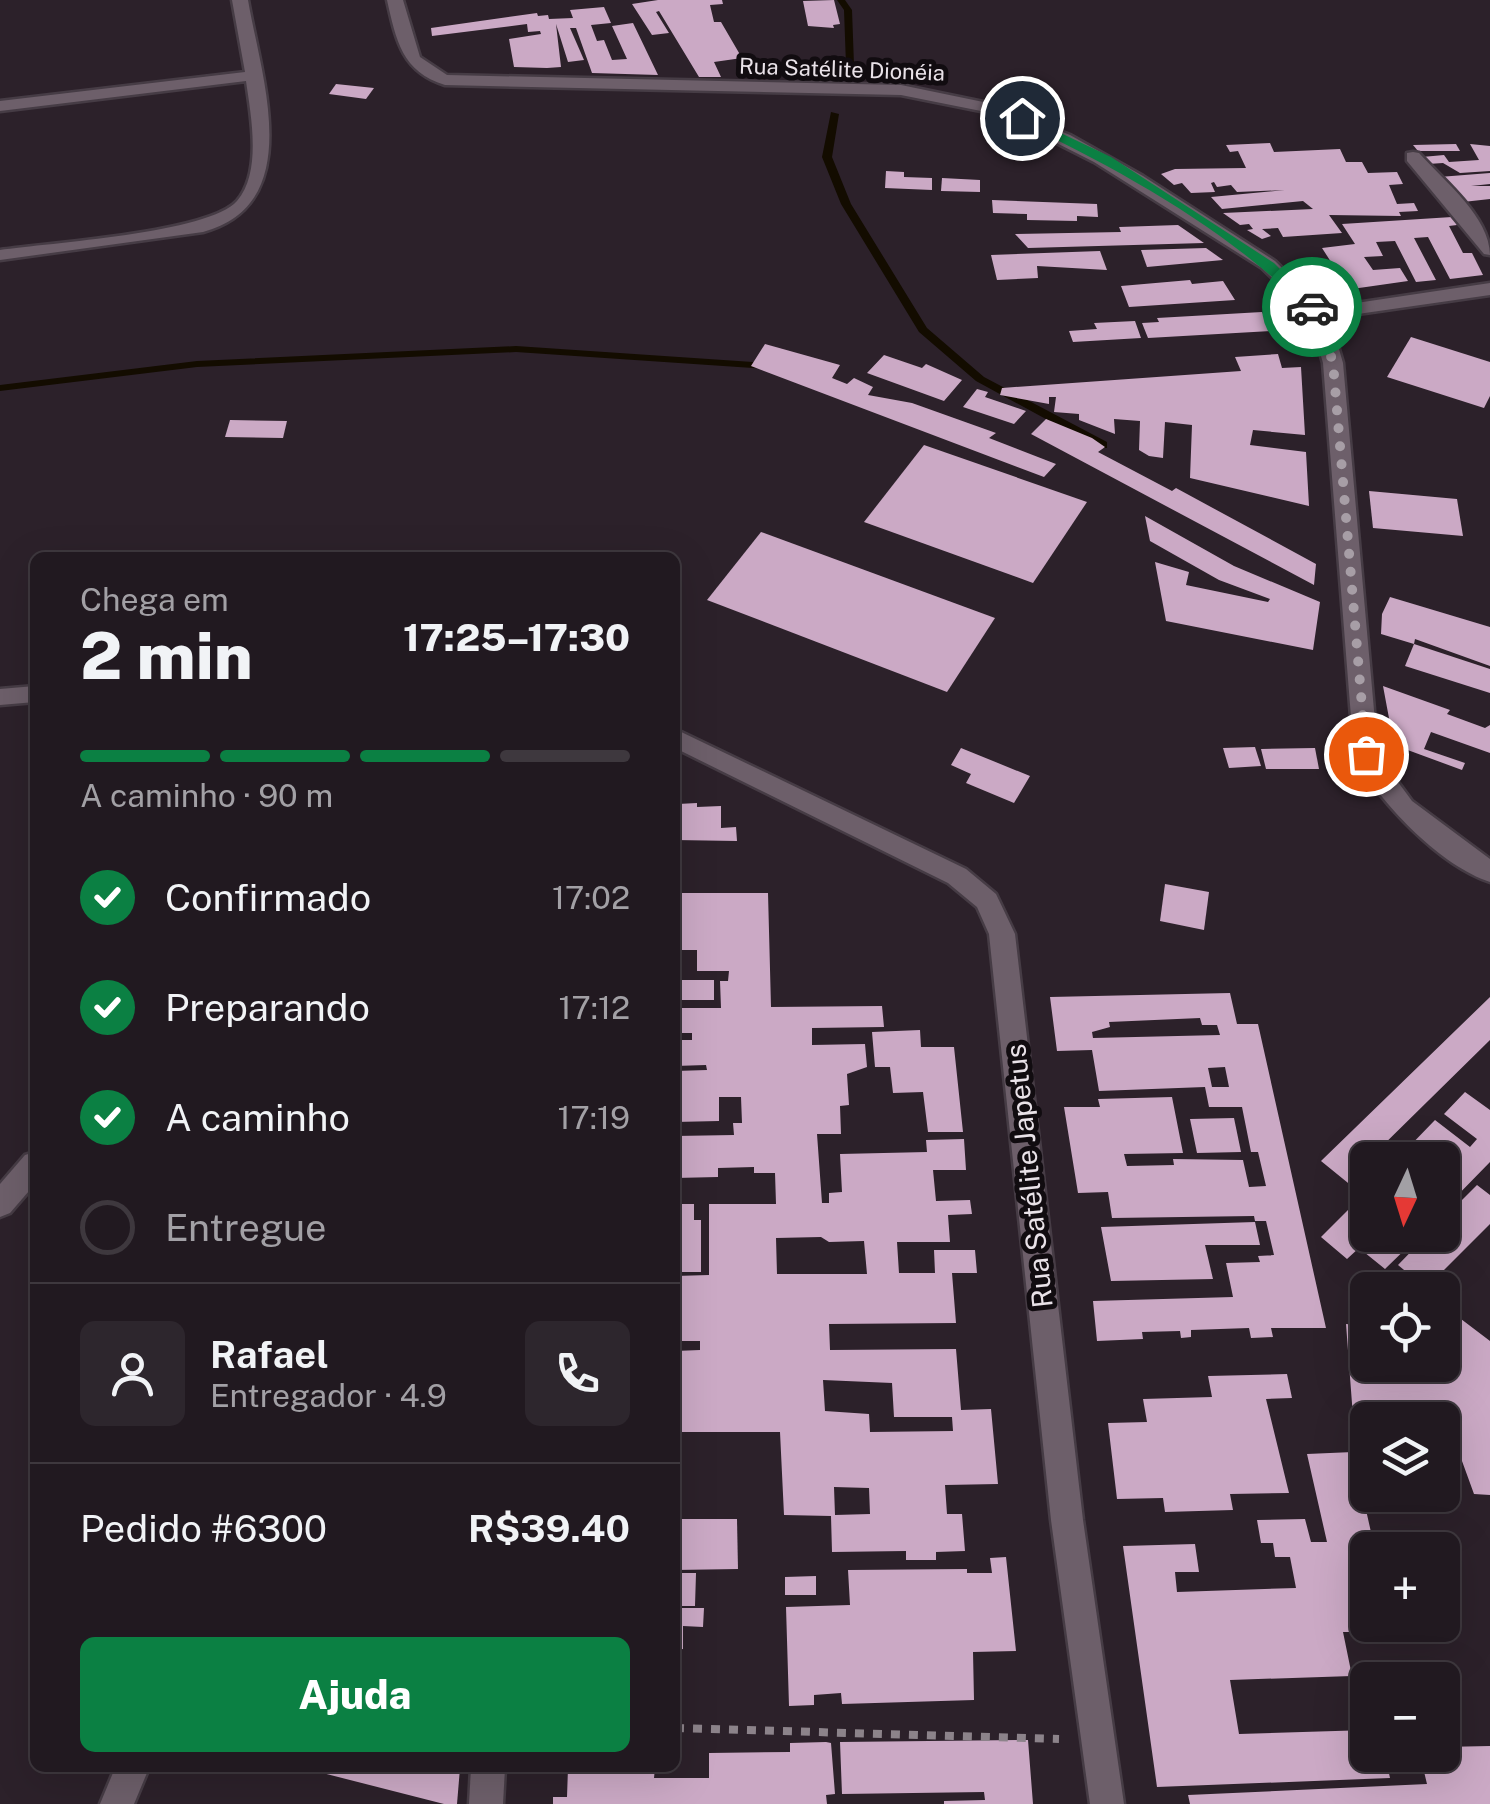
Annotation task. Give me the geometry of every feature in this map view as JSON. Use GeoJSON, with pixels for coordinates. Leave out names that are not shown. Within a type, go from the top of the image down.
{"type":"FeatureCollection","features":[{"type":"Feature","properties":{"kind":"street"},"geometry":{"type":"LineString","coordinates":[[0,255],[162,235],[226,218],[250,196],[257,173],[259,126],[240,0]]}},
{"type":"Feature","properties":{"kind":"street","name":"Rua Satélite Dionéia"},"geometry":{"type":"LineString","coordinates":[[395,0],[409,58],[423,73],[445,80],[901,90],[954,96],[990,107],[1107,160],[1270,265],[1318,314],[1333,363],[1366,754],[1380,785],[1409,815],[1490,872]]}},
{"type":"Feature","properties":{"kind":"street"},"geometry":{"type":"LineString","coordinates":[[0,106],[251,76]]}},
{"type":"Feature","properties":{"kind":"street"},"geometry":{"type":"LineString","coordinates":[[1413,157],[1456,204],[1490,250]]}},
{"type":"Feature","properties":{"kind":"street"},"geometry":{"type":"LineString","coordinates":[[1318,314],[1490,289]]}},
{"type":"Feature","properties":{"kind":"street"},"geometry":{"type":"LineString","coordinates":[[0,697],[30,694]]}},
{"type":"Feature","properties":{"kind":"street","name":"Rua Satélite Japetus"},"geometry":{"type":"LineString","coordinates":[[680,740],[957,876],[988,900],[1002,934],[1068,1520],[1107,1804]]}},
{"type":"Feature","properties":{"kind":"street"},"geometry":{"type":"LineString","coordinates":[[0,1204],[30,1170]]}},
{"type":"Feature","properties":{"kind":"street"},"geometry":{"type":"LineString","coordinates":[[117,1804],[130,1772]]}},
{"type":"Feature","properties":{"kind":"street"},"geometry":{"type":"LineString","coordinates":[[486,1804],[488,1772]]}},
{"type":"Feature","properties":{"kind":"path"},"geometry":{"type":"LineString","coordinates":[[680,1728],[1098,1740]]}},
{"type":"Feature","properties":{"kind":"building"},"geometry":{"type":"Polygon","coordinates":[[[722,0],[723,4],[710,5],[714,22],[721,22],[742,58],[714,62],[721,77],[699,77],[659,11],[656,12],[669,33],[652,35],[632,4],[722,0]]]}},
{"type":"Feature","properties":{"kind":"building"},"geometry":{"type":"Polygon","coordinates":[[[834,0],[840,24],[833,25],[834,28],[808,26],[803,1],[834,0]]]}},
{"type":"Feature","properties":{"kind":"building"},"geometry":{"type":"Polygon","coordinates":[[[604,7],[611,23],[591,25],[597,41],[604,40],[612,60],[627,59],[612,26],[633,23],[658,75],[592,73],[576,28],[570,28],[584,60],[568,62],[556,24],[561,67],[514,67],[509,39],[541,34],[528,32],[527,24],[432,36],[431,28],[537,13],[548,15],[549,19],[573,18],[570,10],[604,7]]]}},
{"type":"Feature","properties":{"kind":"building"},"geometry":{"type":"Polygon","coordinates":[[[336,84],[374,88],[366,99],[329,94],[336,84]]]}},
{"type":"Feature","properties":{"kind":"building"},"geometry":{"type":"Polygon","coordinates":[[[1270,143],[1274,152],[1340,149],[1346,162],[1362,162],[1368,173],[1397,172],[1403,184],[1389,185],[1397,204],[1414,203],[1418,211],[1399,212],[1401,216],[1329,215],[1342,233],[1283,237],[1278,228],[1262,229],[1271,236],[1262,239],[1247,230],[1253,229],[1249,224],[1240,225],[1223,213],[1313,209],[1303,201],[1222,209],[1211,197],[1285,190],[1237,192],[1231,185],[1217,187],[1214,182],[1211,183],[1215,192],[1191,193],[1182,183],[1174,185],[1161,174],[1175,169],[1246,168],[1238,151],[1230,152],[1226,145],[1270,143]]]}},
{"type":"Feature","properties":{"kind":"building"},"geometry":{"type":"Polygon","coordinates":[[[1456,144],[1460,151],[1418,151],[1413,145],[1456,144]]]}},
{"type":"Feature","properties":{"kind":"building"},"geometry":{"type":"Polygon","coordinates":[[[1470,144],[1490,146],[1490,171],[1460,173],[1443,163],[1428,164],[1422,157],[1444,155],[1449,162],[1479,160],[1470,144]]]}},
{"type":"Feature","properties":{"kind":"building"},"geometry":{"type":"Polygon","coordinates":[[[886,171],[904,172],[904,177],[932,178],[932,190],[885,188],[886,171]]]}},
{"type":"Feature","properties":{"kind":"building"},"geometry":{"type":"Polygon","coordinates":[[[1490,173],[1490,184],[1471,186],[1490,186],[1490,199],[1463,202],[1439,177],[1490,173]]]}},
{"type":"Feature","properties":{"kind":"building"},"geometry":{"type":"Polygon","coordinates":[[[942,178],[980,180],[980,192],[941,191],[942,178]]]}},
{"type":"Feature","properties":{"kind":"building"},"geometry":{"type":"Polygon","coordinates":[[[992,200],[1097,204],[1098,217],[1077,216],[1077,221],[1027,220],[1027,214],[993,213],[992,200]]]}},
{"type":"Feature","properties":{"kind":"building"},"geometry":{"type":"Polygon","coordinates":[[[1452,217],[1457,225],[1449,226],[1463,253],[1472,253],[1483,275],[1450,279],[1428,237],[1414,238],[1436,280],[1416,282],[1395,241],[1376,242],[1383,256],[1364,257],[1373,270],[1400,268],[1408,281],[1352,289],[1328,286],[1301,267],[1331,262],[1322,248],[1355,244],[1342,224],[1452,217]]]}},
{"type":"Feature","properties":{"kind":"building"},"geometry":{"type":"Polygon","coordinates":[[[1178,225],[1204,243],[1028,248],[1015,234],[1121,232],[1119,227],[1178,225]]]}},
{"type":"Feature","properties":{"kind":"building"},"geometry":{"type":"Polygon","coordinates":[[[1206,248],[1223,260],[1147,267],[1141,250],[1206,248]]]}},
{"type":"Feature","properties":{"kind":"building"},"geometry":{"type":"Polygon","coordinates":[[[1100,251],[1107,270],[1037,266],[1038,278],[997,280],[991,255],[1100,251]]]}},
{"type":"Feature","properties":{"kind":"building"},"geometry":{"type":"Polygon","coordinates":[[[1190,280],[1192,284],[1223,281],[1235,300],[1129,307],[1121,286],[1190,280]]]}},
{"type":"Feature","properties":{"kind":"building"},"geometry":{"type":"Polygon","coordinates":[[[1262,312],[1271,331],[1148,338],[1142,323],[1159,322],[1157,318],[1262,312]]]}},
{"type":"Feature","properties":{"kind":"building"},"geometry":{"type":"Polygon","coordinates":[[[1135,321],[1141,338],[1073,342],[1069,331],[1097,329],[1094,323],[1135,321]]]}},
{"type":"Feature","properties":{"kind":"building"},"geometry":{"type":"Polygon","coordinates":[[[1411,337],[1490,362],[1490,396],[1484,408],[1387,377],[1411,337]]]}},
{"type":"Feature","properties":{"kind":"building"},"geometry":{"type":"Polygon","coordinates":[[[765,344],[840,365],[832,378],[847,384],[854,378],[873,387],[868,395],[912,403],[996,433],[989,438],[1056,464],[1044,477],[751,366],[765,344]]]}},
{"type":"Feature","properties":{"kind":"building"},"geometry":{"type":"Polygon","coordinates":[[[1278,354],[1282,368],[1301,367],[1305,435],[1253,430],[1250,445],[1306,452],[1309,506],[1190,478],[1192,425],[1165,422],[1163,458],[1149,456],[1139,450],[1140,421],[1114,419],[1115,434],[1079,420],[1079,414],[1054,412],[1056,397],[1049,397],[1049,404],[1000,395],[1002,388],[1241,371],[1235,357],[1278,354]]]}},
{"type":"Feature","properties":{"kind":"building"},"geometry":{"type":"Polygon","coordinates":[[[884,355],[922,368],[926,364],[962,380],[944,401],[867,373],[884,355]]]}},
{"type":"Feature","properties":{"kind":"building"},"geometry":{"type":"Polygon","coordinates":[[[977,389],[988,392],[985,397],[1026,411],[1014,424],[963,407],[977,389]]]}},
{"type":"Feature","properties":{"kind":"building"},"geometry":{"type":"Polygon","coordinates":[[[1046,419],[1092,438],[1105,447],[1098,452],[1172,491],[1176,488],[1316,564],[1314,585],[1031,434],[1046,419]]]}},
{"type":"Feature","properties":{"kind":"building"},"geometry":{"type":"Polygon","coordinates":[[[230,420],[287,421],[283,438],[225,437],[230,420]]]}},
{"type":"Feature","properties":{"kind":"building"},"geometry":{"type":"Polygon","coordinates":[[[924,445],[1087,502],[1033,583],[864,522],[924,445]]]}},
{"type":"Feature","properties":{"kind":"building"},"geometry":{"type":"Polygon","coordinates":[[[1369,491],[1457,499],[1463,536],[1373,528],[1369,491]]]}},
{"type":"Feature","properties":{"kind":"building"},"geometry":{"type":"Polygon","coordinates":[[[1145,516],[1234,566],[1320,602],[1313,650],[1166,621],[1155,562],[1189,572],[1186,585],[1268,602],[1270,599],[1219,580],[1150,541],[1145,516]]]}},
{"type":"Feature","properties":{"kind":"building"},"geometry":{"type":"Polygon","coordinates":[[[761,532],[995,618],[947,692],[707,600],[761,532]]]}},
{"type":"Feature","properties":{"kind":"building"},"geometry":{"type":"Polygon","coordinates":[[[1390,597],[1490,627],[1490,666],[1415,639],[1414,644],[1381,634],[1382,614],[1390,597]]]}},
{"type":"Feature","properties":{"kind":"building"},"geometry":{"type":"Polygon","coordinates":[[[1414,644],[1490,669],[1490,693],[1405,666],[1414,644]]]}},
{"type":"Feature","properties":{"kind":"building"},"geometry":{"type":"Polygon","coordinates":[[[1383,686],[1450,710],[1447,714],[1485,728],[1490,725],[1490,753],[1431,732],[1424,749],[1465,763],[1462,770],[1394,745],[1383,686]]]}},
{"type":"Feature","properties":{"kind":"building"},"geometry":{"type":"Polygon","coordinates":[[[1255,747],[1261,766],[1229,768],[1223,748],[1255,747]]]}},
{"type":"Feature","properties":{"kind":"building"},"geometry":{"type":"Polygon","coordinates":[[[961,748],[1030,776],[1014,803],[966,783],[971,774],[951,765],[961,748]]]}},
{"type":"Feature","properties":{"kind":"building"},"geometry":{"type":"Polygon","coordinates":[[[1315,748],[1319,769],[1266,769],[1261,749],[1315,748]]]}},
{"type":"Feature","properties":{"kind":"building"},"geometry":{"type":"Polygon","coordinates":[[[680,804],[721,806],[721,828],[736,827],[737,841],[680,840],[680,804]]]}},
{"type":"Feature","properties":{"kind":"building"},"geometry":{"type":"Polygon","coordinates":[[[1165,884],[1209,892],[1204,930],[1160,921],[1165,884]]]}},
{"type":"Feature","properties":{"kind":"building"},"geometry":{"type":"Polygon","coordinates":[[[680,893],[768,893],[771,1007],[882,1006],[884,1027],[812,1028],[812,1045],[865,1044],[867,1067],[847,1074],[849,1105],[840,1106],[841,1134],[817,1134],[822,1203],[829,1203],[829,1193],[842,1192],[840,1154],[927,1152],[926,1140],[964,1139],[966,1170],[933,1170],[936,1201],[970,1200],[972,1214],[948,1215],[950,1242],[897,1242],[899,1273],[935,1273],[934,1250],[975,1250],[977,1273],[952,1273],[956,1323],[829,1324],[830,1350],[956,1349],[961,1410],[991,1409],[998,1484],[945,1485],[947,1514],[962,1514],[965,1551],[936,1552],[936,1560],[906,1560],[906,1551],[832,1552],[831,1516],[784,1515],[780,1432],[680,1432],[680,1351],[700,1350],[700,1341],[680,1341],[680,1276],[709,1275],[709,1204],[776,1204],[775,1173],[754,1173],[754,1167],[718,1168],[718,1177],[680,1178],[680,1136],[734,1135],[733,1123],[742,1123],[741,1097],[719,1097],[719,1121],[680,1122],[680,1071],[707,1070],[706,1065],[680,1066],[680,1040],[692,1040],[692,1033],[680,1033],[680,1008],[721,1008],[720,981],[728,981],[729,971],[697,971],[697,950],[680,950],[680,893]],[[821,1237],[776,1238],[777,1274],[867,1274],[864,1241],[829,1242],[821,1237]],[[823,1380],[825,1411],[869,1414],[870,1432],[953,1431],[952,1417],[894,1417],[892,1383],[823,1380]],[[834,1487],[835,1515],[870,1514],[869,1488],[834,1487]]]}},
{"type":"Feature","properties":{"kind":"building"},"geometry":{"type":"Polygon","coordinates":[[[680,980],[714,980],[714,1000],[680,1000],[680,980]]]}},
{"type":"Feature","properties":{"kind":"building"},"geometry":{"type":"Polygon","coordinates":[[[1230,993],[1237,1024],[1258,1024],[1326,1328],[1271,1328],[1273,1337],[1251,1338],[1249,1328],[1191,1330],[1191,1337],[1181,1338],[1180,1331],[1142,1332],[1143,1339],[1097,1341],[1093,1301],[1233,1297],[1226,1263],[1260,1262],[1258,1256],[1274,1255],[1266,1221],[1255,1221],[1254,1216],[1112,1218],[1108,1192],[1078,1193],[1064,1107],[1100,1107],[1098,1099],[1172,1097],[1183,1153],[1124,1154],[1127,1166],[1174,1165],[1173,1159],[1243,1160],[1249,1187],[1266,1186],[1258,1152],[1251,1152],[1242,1107],[1209,1107],[1205,1087],[1099,1091],[1092,1050],[1057,1051],[1050,997],[1230,993]],[[1200,1018],[1109,1022],[1110,1027],[1092,1032],[1093,1038],[1220,1035],[1217,1025],[1202,1025],[1200,1018]],[[1225,1067],[1208,1068],[1212,1087],[1229,1087],[1225,1067]]]}},
{"type":"Feature","properties":{"kind":"building"},"geometry":{"type":"Polygon","coordinates":[[[1490,997],[1490,1040],[1386,1142],[1350,1142],[1350,1185],[1321,1161],[1490,997]]]}},
{"type":"Feature","properties":{"kind":"building"},"geometry":{"type":"Polygon","coordinates":[[[920,1030],[921,1047],[954,1047],[963,1132],[928,1132],[923,1092],[893,1093],[890,1067],[875,1067],[872,1032],[920,1030]]]}},
{"type":"Feature","properties":{"kind":"building"},"geometry":{"type":"Polygon","coordinates":[[[1465,1092],[1490,1110],[1490,1162],[1460,1193],[1460,1142],[1414,1142],[1435,1120],[1470,1147],[1477,1139],[1444,1114],[1465,1092]]]}},
{"type":"Feature","properties":{"kind":"building"},"geometry":{"type":"Polygon","coordinates":[[[1234,1118],[1241,1152],[1197,1153],[1190,1119],[1234,1118]]]}},
{"type":"Feature","properties":{"kind":"building"},"geometry":{"type":"Polygon","coordinates":[[[1477,1185],[1490,1195],[1490,1224],[1442,1272],[1407,1272],[1398,1265],[1411,1252],[1460,1252],[1460,1202],[1477,1185]]]}},
{"type":"Feature","properties":{"kind":"building"},"geometry":{"type":"Polygon","coordinates":[[[680,1204],[694,1204],[694,1220],[701,1220],[701,1272],[680,1272],[680,1204]]]}},
{"type":"Feature","properties":{"kind":"building"},"geometry":{"type":"Polygon","coordinates":[[[1350,1208],[1350,1252],[1355,1252],[1347,1259],[1321,1237],[1350,1208]]]}},
{"type":"Feature","properties":{"kind":"building"},"geometry":{"type":"Polygon","coordinates":[[[1255,1222],[1260,1245],[1205,1245],[1213,1279],[1111,1281],[1101,1227],[1255,1222]]]}},
{"type":"Feature","properties":{"kind":"building"},"geometry":{"type":"Polygon","coordinates":[[[1364,1252],[1402,1252],[1385,1269],[1364,1252]]]}},
{"type":"Feature","properties":{"kind":"building"},"geometry":{"type":"Polygon","coordinates":[[[1461,1319],[1490,1341],[1490,1495],[1474,1494],[1460,1456],[1460,1402],[1352,1402],[1350,1382],[1460,1382],[1461,1319]]]}},
{"type":"Feature","properties":{"kind":"building"},"geometry":{"type":"Polygon","coordinates":[[[1346,1324],[1350,1324],[1350,1377],[1346,1324]]]}},
{"type":"Feature","properties":{"kind":"building"},"geometry":{"type":"Polygon","coordinates":[[[1287,1374],[1292,1398],[1266,1399],[1289,1493],[1230,1494],[1233,1510],[1165,1512],[1163,1498],[1117,1499],[1108,1423],[1147,1422],[1143,1399],[1212,1397],[1208,1376],[1287,1374]]]}},
{"type":"Feature","properties":{"kind":"building"},"geometry":{"type":"Polygon","coordinates":[[[1350,1452],[1350,1512],[1366,1512],[1371,1532],[1350,1532],[1350,1632],[1343,1632],[1350,1676],[1230,1680],[1239,1734],[1350,1731],[1350,1772],[1389,1772],[1390,1778],[1157,1787],[1123,1546],[1195,1544],[1199,1572],[1175,1572],[1177,1592],[1296,1588],[1290,1557],[1275,1557],[1273,1543],[1261,1543],[1257,1520],[1305,1519],[1311,1542],[1327,1542],[1307,1454],[1350,1452]]]}},
{"type":"Feature","properties":{"kind":"building"},"geometry":{"type":"Polygon","coordinates":[[[680,1519],[737,1519],[738,1569],[680,1570],[680,1519]]]}},
{"type":"Feature","properties":{"kind":"building"},"geometry":{"type":"Polygon","coordinates":[[[1006,1557],[1016,1651],[973,1652],[974,1700],[842,1704],[841,1693],[814,1695],[814,1705],[789,1706],[786,1607],[850,1605],[848,1570],[967,1569],[967,1573],[992,1573],[990,1558],[1006,1557]]]}},
{"type":"Feature","properties":{"kind":"building"},"geometry":{"type":"Polygon","coordinates":[[[680,1573],[696,1573],[695,1606],[680,1606],[680,1573]]]}},
{"type":"Feature","properties":{"kind":"building"},"geometry":{"type":"Polygon","coordinates":[[[816,1576],[816,1595],[785,1595],[785,1577],[816,1576]]]}},
{"type":"Feature","properties":{"kind":"building"},"geometry":{"type":"Polygon","coordinates":[[[680,1608],[704,1608],[703,1627],[683,1626],[680,1649],[680,1608]]]}},
{"type":"Feature","properties":{"kind":"building"},"geometry":{"type":"Polygon","coordinates":[[[1028,1740],[1033,1804],[944,1804],[985,1800],[984,1792],[842,1794],[840,1742],[1028,1740]]]}},
{"type":"Feature","properties":{"kind":"building"},"geometry":{"type":"Polygon","coordinates":[[[790,1743],[831,1743],[835,1794],[826,1795],[827,1804],[553,1804],[553,1797],[567,1797],[568,1772],[655,1772],[654,1778],[709,1778],[709,1753],[790,1752],[790,1743]]]}},
{"type":"Feature","properties":{"kind":"building"},"geometry":{"type":"Polygon","coordinates":[[[1490,1746],[1490,1804],[1190,1804],[1188,1795],[1427,1784],[1424,1772],[1460,1772],[1460,1747],[1490,1746]]]}},
{"type":"Feature","properties":{"kind":"building"},"geometry":{"type":"Polygon","coordinates":[[[319,1772],[460,1772],[457,1804],[319,1772]]]}},
{"type":"Feature","properties":{"kind":"waterway"},"geometry":{"type":"LineString","coordinates":[[841,0],[848,10],[850,65]]}},
{"type":"Feature","properties":{"kind":"waterway"},"geometry":{"type":"LineString","coordinates":[[834,114],[827,157],[846,204],[923,330],[980,379],[1103,445]]}},
{"type":"Feature","properties":{"kind":"waterway"},"geometry":{"type":"LineString","coordinates":[[0,388],[197,364],[516,349],[767,366]]}},
{"type":"Feature","properties":{"kind":"way so far"},"geometry":{"type":"LineString","coordinates":[[1312,307],[1318,314],[1333,363],[1366,754]]}},
{"type":"Feature","properties":{"kind":"route"},"geometry":{"type":"LineString","coordinates":[[1022,118],[1107,160],[1270,265],[1312,307]]}}]}
